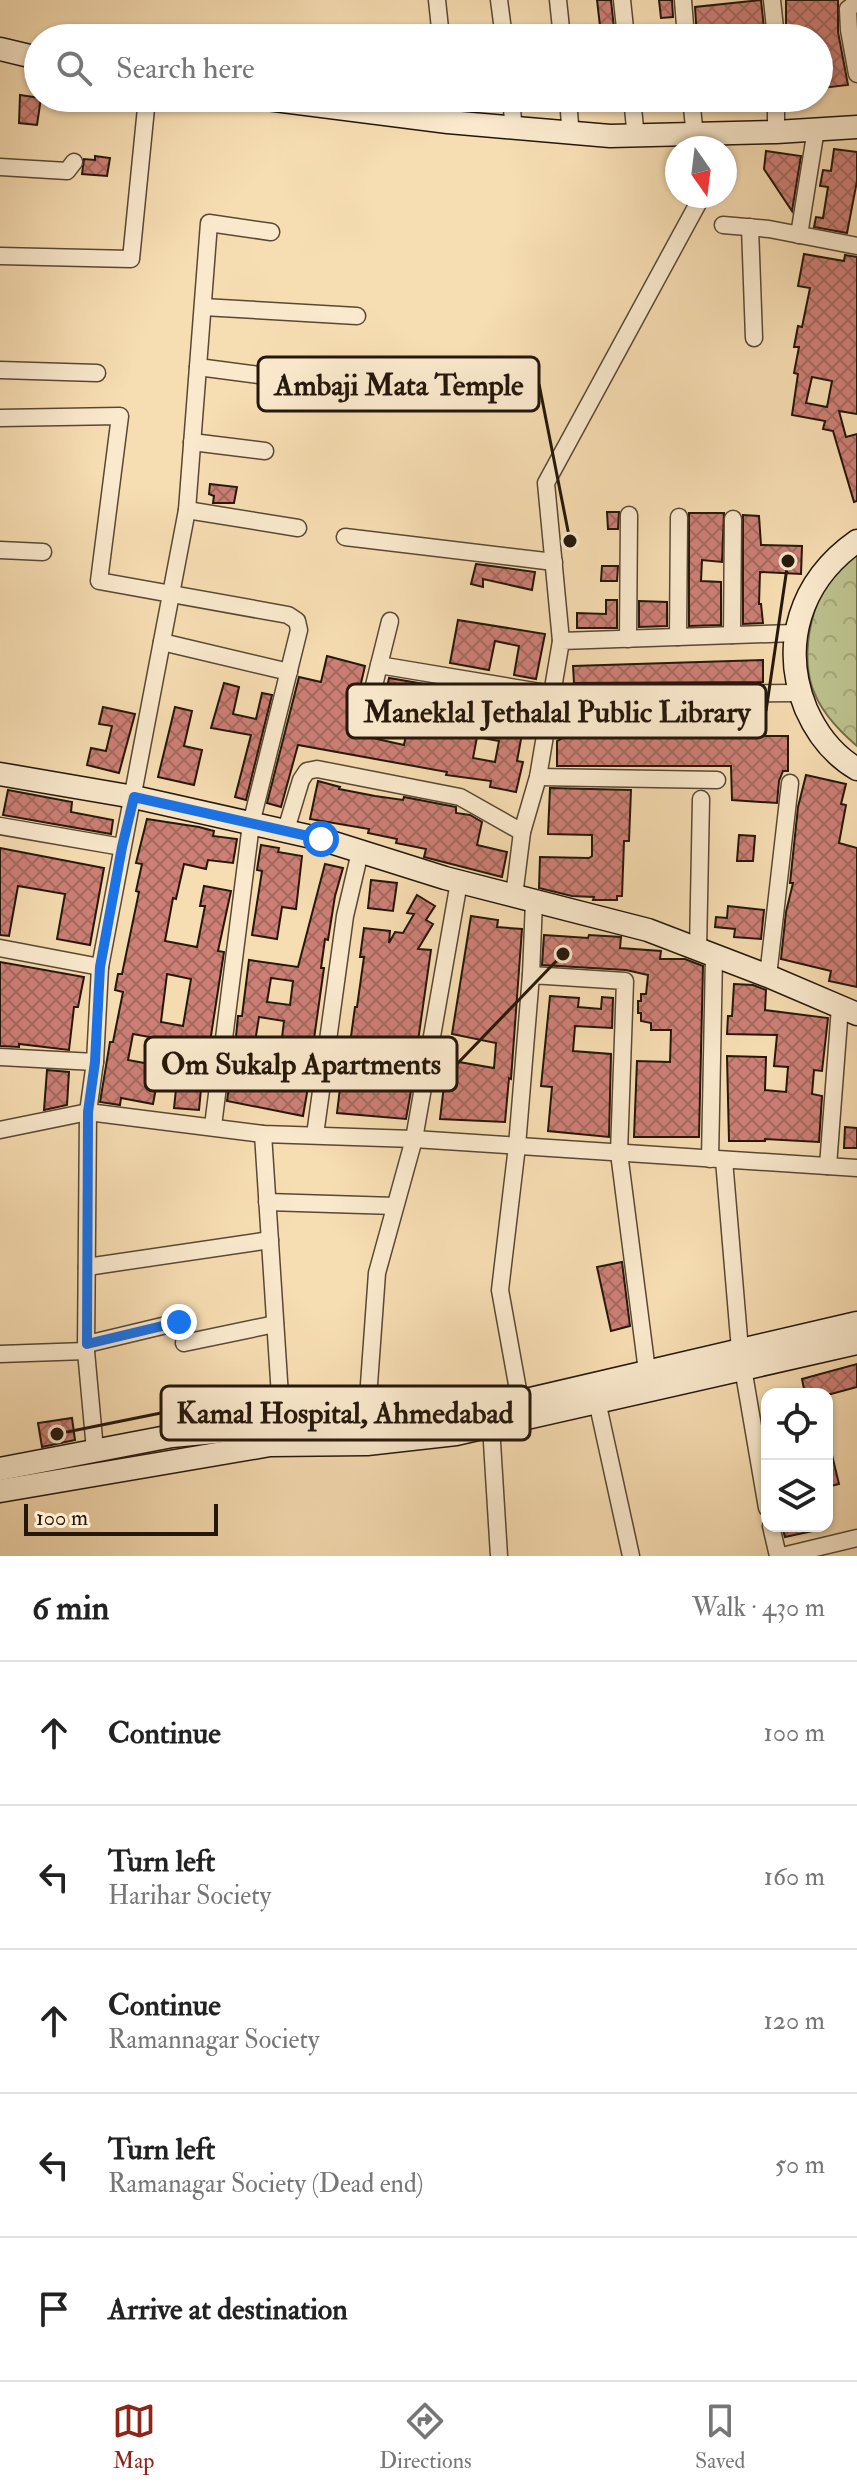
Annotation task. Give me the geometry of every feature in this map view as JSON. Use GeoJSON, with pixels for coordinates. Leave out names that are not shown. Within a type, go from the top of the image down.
{"type":"FeatureCollection","features":[{"type":"Feature","properties":{"kind":"main road"},"geometry":{"type":"LineString","coordinates":[[0,49],[24,55]]}},
{"type":"Feature","properties":{"kind":"main road"},"geometry":{"type":"LineString","coordinates":[[0,57],[24,61]]}},
{"type":"Feature","properties":{"kind":"main road"},"geometry":{"type":"LineString","coordinates":[[369,112],[448,122],[665,138]]}},
{"type":"Feature","properties":{"kind":"main road"},"geometry":{"type":"LineString","coordinates":[[523,112],[570,125],[635,128],[776,126],[857,117]]}},
{"type":"Feature","properties":{"kind":"main road"},"geometry":{"type":"LineString","coordinates":[[737,139],[857,127]]}},
{"type":"Feature","properties":{"kind":"main road"},"geometry":{"type":"LineString","coordinates":[[857,541],[840,553],[806,598],[795,633],[794,663],[800,693],[814,729],[842,761],[857,769]]}},
{"type":"Feature","properties":{"kind":"main road"},"geometry":{"type":"LineString","coordinates":[[0,774],[134,797],[321,839],[459,882],[648,930],[768,976],[848,1011]]}},
{"type":"Feature","properties":{"kind":"main road"},"geometry":{"type":"LineString","coordinates":[[0,1491],[270,1445],[367,1444],[456,1434],[597,1401],[857,1323]]}},
{"type":"Feature","properties":{"kind":"main road"},"geometry":{"type":"LineString","coordinates":[[0,1469],[172,1436],[282,1427],[366,1426],[453,1417],[647,1371],[857,1343]]}},
{"type":"Feature","properties":{"kind":"street"},"geometry":{"type":"LineString","coordinates":[[437,0],[440,24]]}},
{"type":"Feature","properties":{"kind":"street"},"geometry":{"type":"LineString","coordinates":[[499,0],[502,24]]}},
{"type":"Feature","properties":{"kind":"street"},"geometry":{"type":"LineString","coordinates":[[558,0],[561,24]]}},
{"type":"Feature","properties":{"kind":"street"},"geometry":{"type":"LineString","coordinates":[[622,0],[625,24]]}},
{"type":"Feature","properties":{"kind":"street"},"geometry":{"type":"LineString","coordinates":[[683,0],[685,24]]}},
{"type":"Feature","properties":{"kind":"street"},"geometry":{"type":"LineString","coordinates":[[772,0],[775,24]]}},
{"type":"Feature","properties":{"kind":"street"},"geometry":{"type":"LineString","coordinates":[[857,2],[848,9],[857,74]]}},
{"type":"Feature","properties":{"kind":"street"},"geometry":{"type":"LineString","coordinates":[[0,256],[131,259],[146,112]]}},
{"type":"Feature","properties":{"kind":"street"},"geometry":{"type":"LineString","coordinates":[[569,112],[570,125]]}},
{"type":"Feature","properties":{"kind":"street"},"geometry":{"type":"LineString","coordinates":[[633,112],[635,128]]}},
{"type":"Feature","properties":{"kind":"street"},"geometry":{"type":"LineString","coordinates":[[692,112],[694,127]]}},
{"type":"Feature","properties":{"kind":"street"},"geometry":{"type":"LineString","coordinates":[[776,112],[776,126]]}},
{"type":"Feature","properties":{"kind":"street"},"geometry":{"type":"LineString","coordinates":[[799,235],[816,129]]}},
{"type":"Feature","properties":{"kind":"street"},"geometry":{"type":"LineString","coordinates":[[0,167],[67,171],[74,162]]}},
{"type":"Feature","properties":{"kind":"street"},"geometry":{"type":"LineString","coordinates":[[520,1401],[500,1290],[517,1146],[531,975],[518,855],[538,777],[561,641],[546,483],[695,208]]}},
{"type":"Feature","properties":{"kind":"street"},"geometry":{"type":"LineString","coordinates":[[95,1450],[86,1348],[88,1112],[95,1062],[100,967],[187,510],[209,223],[271,232]]}},
{"type":"Feature","properties":{"kind":"street"},"geometry":{"type":"LineString","coordinates":[[723,225],[857,246]]}},
{"type":"Feature","properties":{"kind":"street"},"geometry":{"type":"LineString","coordinates":[[750,227],[754,338]]}},
{"type":"Feature","properties":{"kind":"street"},"geometry":{"type":"LineString","coordinates":[[203,307],[357,316]]}},
{"type":"Feature","properties":{"kind":"street"},"geometry":{"type":"LineString","coordinates":[[198,367],[349,387]]}},
{"type":"Feature","properties":{"kind":"street"},"geometry":{"type":"LineString","coordinates":[[0,370],[97,373]]}},
{"type":"Feature","properties":{"kind":"street"},"geometry":{"type":"LineString","coordinates":[[0,418],[120,416],[99,581],[288,615],[297,621],[299,630],[251,824],[217,1126]]}},
{"type":"Feature","properties":{"kind":"street"},"geometry":{"type":"LineString","coordinates":[[192,442],[265,451]]}},
{"type":"Feature","properties":{"kind":"street"},"geometry":{"type":"LineString","coordinates":[[187,510],[298,528]]}},
{"type":"Feature","properties":{"kind":"street"},"geometry":{"type":"LineString","coordinates":[[628,639],[629,515]]}},
{"type":"Feature","properties":{"kind":"street"},"geometry":{"type":"LineString","coordinates":[[678,637],[679,517]]}},
{"type":"Feature","properties":{"kind":"street"},"geometry":{"type":"LineString","coordinates":[[732,635],[733,519]]}},
{"type":"Feature","properties":{"kind":"street"},"geometry":{"type":"LineString","coordinates":[[345,537],[554,562]]}},
{"type":"Feature","properties":{"kind":"street"},"geometry":{"type":"LineString","coordinates":[[0,550],[43,552]]}},
{"type":"Feature","properties":{"kind":"street"},"geometry":{"type":"LineString","coordinates":[[369,706],[390,621]]}},
{"type":"Feature","properties":{"kind":"street"},"geometry":{"type":"LineString","coordinates":[[561,641],[795,633]]}},
{"type":"Feature","properties":{"kind":"street"},"geometry":{"type":"LineString","coordinates":[[162,642],[289,672]]}},
{"type":"Feature","properties":{"kind":"street"},"geometry":{"type":"LineString","coordinates":[[379,665],[552,694],[800,693]]}},
{"type":"Feature","properties":{"kind":"street"},"geometry":{"type":"LineString","coordinates":[[285,833],[301,780],[307,771],[317,769],[460,797],[522,832]]}},
{"type":"Feature","properties":{"kind":"street"},"geometry":{"type":"LineString","coordinates":[[538,777],[717,780]]}},
{"type":"Feature","properties":{"kind":"street"},"geometry":{"type":"LineString","coordinates":[[768,976],[790,783]]}},
{"type":"Feature","properties":{"kind":"street"},"geometry":{"type":"LineString","coordinates":[[701,799],[717,1159],[742,1359],[761,1472]]}},
{"type":"Feature","properties":{"kind":"street"},"geometry":{"type":"LineString","coordinates":[[0,826],[122,847]]}},
{"type":"Feature","properties":{"kind":"street"},"geometry":{"type":"LineString","coordinates":[[315,1135],[345,916],[360,852]]}},
{"type":"Feature","properties":{"kind":"street"},"geometry":{"type":"LineString","coordinates":[[366,1426],[377,1273],[414,1139],[459,882]]}},
{"type":"Feature","properties":{"kind":"street"},"geometry":{"type":"LineString","coordinates":[[0,948],[100,967]]}},
{"type":"Feature","properties":{"kind":"street"},"geometry":{"type":"LineString","coordinates":[[531,975],[625,981],[619,1153],[647,1371]]}},
{"type":"Feature","properties":{"kind":"street"},"geometry":{"type":"LineString","coordinates":[[828,1166],[848,1011]]}},
{"type":"Feature","properties":{"kind":"street"},"geometry":{"type":"LineString","coordinates":[[0,1057],[95,1062]]}},
{"type":"Feature","properties":{"kind":"street"},"geometry":{"type":"LineString","coordinates":[[0,1130],[88,1112],[287,1134]]}},
{"type":"Feature","properties":{"kind":"street"},"geometry":{"type":"LineString","coordinates":[[217,1126],[263,1134],[414,1139],[857,1168]]}},
{"type":"Feature","properties":{"kind":"street"},"geometry":{"type":"LineString","coordinates":[[263,1134],[282,1427]]}},
{"type":"Feature","properties":{"kind":"street"},"geometry":{"type":"LineString","coordinates":[[267,1202],[395,1206]]}},
{"type":"Feature","properties":{"kind":"street"},"geometry":{"type":"LineString","coordinates":[[87,1267],[270,1240]]}},
{"type":"Feature","properties":{"kind":"street"},"geometry":{"type":"LineString","coordinates":[[0,1354],[86,1348],[179,1322]]}},
{"type":"Feature","properties":{"kind":"street"},"geometry":{"type":"LineString","coordinates":[[184,1343],[275,1324]]}},
{"type":"Feature","properties":{"kind":"street"},"geometry":{"type":"LineString","coordinates":[[597,1401],[631,1556]]}},
{"type":"Feature","properties":{"kind":"street"},"geometry":{"type":"LineString","coordinates":[[491,1426],[499,1556]]}},
{"type":"Feature","properties":{"kind":"street"},"geometry":{"type":"LineString","coordinates":[[773,1532],[780,1556],[857,1538]]}},
{"type":"Feature","properties":{"kind":"green space"},"geometry":{"type":"Polygon","coordinates":[[[857,552],[857,746],[837,727],[820,704],[808,670],[808,651],[814,612],[821,593],[843,562],[857,552]]]}},
{"type":"Feature","properties":{"kind":"building"},"geometry":{"type":"Polygon","coordinates":[[[597,0],[611,0],[614,24],[600,24],[597,0]]]}},
{"type":"Feature","properties":{"kind":"building"},"geometry":{"type":"Polygon","coordinates":[[[659,0],[672,0],[673,17],[661,18],[659,0]]]}},
{"type":"Feature","properties":{"kind":"building"},"geometry":{"type":"Polygon","coordinates":[[[761,0],[764,24],[696,24],[695,7],[761,0]]]}},
{"type":"Feature","properties":{"kind":"building"},"geometry":{"type":"Polygon","coordinates":[[[786,0],[838,0],[838,32],[848,85],[833,87],[833,24],[786,24],[786,0]]]}},
{"type":"Feature","properties":{"kind":"building"},"geometry":{"type":"Polygon","coordinates":[[[20,95],[24,96],[24,112],[39,112],[37,125],[19,123],[20,95]]]}},
{"type":"Feature","properties":{"kind":"building"},"geometry":{"type":"Polygon","coordinates":[[[834,149],[857,152],[857,181],[847,233],[814,227],[816,217],[823,218],[828,187],[820,186],[823,170],[831,171],[834,149]]]}},
{"type":"Feature","properties":{"kind":"building"},"geometry":{"type":"Polygon","coordinates":[[[766,151],[801,156],[792,211],[764,169],[766,151]]]}},
{"type":"Feature","properties":{"kind":"building"},"geometry":{"type":"Polygon","coordinates":[[[95,156],[110,158],[107,176],[82,174],[84,159],[95,160],[95,156]]]}},
{"type":"Feature","properties":{"kind":"building"},"geometry":{"type":"Polygon","coordinates":[[[804,254],[844,261],[845,255],[857,257],[857,414],[839,411],[846,437],[857,434],[857,501],[854,502],[833,431],[823,429],[825,421],[792,415],[799,347],[794,347],[798,326],[802,327],[810,288],[798,286],[804,254]],[[812,377],[806,403],[827,407],[832,381],[812,377]]]}},
{"type":"Feature","properties":{"kind":"building"},"geometry":{"type":"Polygon","coordinates":[[[210,484],[237,487],[234,503],[213,503],[214,496],[209,494],[210,484]]]}},
{"type":"Feature","properties":{"kind":"building"},"geometry":{"type":"Polygon","coordinates":[[[607,512],[619,512],[618,529],[608,529],[607,512]]]}},
{"type":"Feature","properties":{"kind":"building"},"geometry":{"type":"Polygon","coordinates":[[[689,513],[724,513],[722,562],[702,560],[701,581],[721,582],[721,625],[689,626],[689,513]]]}},
{"type":"Feature","properties":{"kind":"building"},"geometry":{"type":"Polygon","coordinates":[[[743,515],[759,516],[761,545],[802,546],[801,574],[760,572],[759,604],[763,623],[743,624],[743,515]]]}},
{"type":"Feature","properties":{"kind":"building"},"geometry":{"type":"Polygon","coordinates":[[[476,564],[535,572],[532,590],[483,579],[483,587],[471,584],[476,564]]]}},
{"type":"Feature","properties":{"kind":"building"},"geometry":{"type":"Polygon","coordinates":[[[602,566],[618,566],[617,581],[601,581],[602,566]]]}},
{"type":"Feature","properties":{"kind":"building"},"geometry":{"type":"Polygon","coordinates":[[[606,600],[617,600],[617,628],[577,628],[577,613],[606,614],[606,600]]]}},
{"type":"Feature","properties":{"kind":"building"},"geometry":{"type":"Polygon","coordinates":[[[639,601],[667,602],[667,626],[639,627],[639,601]]]}},
{"type":"Feature","properties":{"kind":"building"},"geometry":{"type":"Polygon","coordinates":[[[458,620],[545,634],[536,679],[514,675],[519,646],[495,641],[489,670],[450,663],[458,620]]]}},
{"type":"Feature","properties":{"kind":"building"},"geometry":{"type":"Polygon","coordinates":[[[327,656],[365,666],[354,733],[404,745],[408,724],[381,719],[389,678],[436,686],[435,691],[459,696],[456,712],[489,719],[494,695],[528,701],[517,761],[523,762],[516,792],[490,787],[491,781],[298,745],[281,807],[267,803],[299,677],[321,682],[327,656]],[[477,737],[473,758],[495,762],[499,741],[477,737]]]}},
{"type":"Feature","properties":{"kind":"building"},"geometry":{"type":"Polygon","coordinates":[[[763,660],[763,682],[574,683],[573,666],[763,660]]]}},
{"type":"Feature","properties":{"kind":"building"},"geometry":{"type":"Polygon","coordinates":[[[224,683],[239,687],[233,714],[256,719],[262,693],[272,695],[246,800],[235,797],[251,735],[211,728],[224,683]]]}},
{"type":"Feature","properties":{"kind":"building"},"geometry":{"type":"Polygon","coordinates":[[[764,704],[764,736],[788,736],[788,771],[783,771],[779,781],[777,803],[732,800],[731,766],[557,766],[557,741],[565,737],[565,731],[586,731],[586,705],[764,704]]]}},
{"type":"Feature","properties":{"kind":"building"},"geometry":{"type":"Polygon","coordinates":[[[103,707],[135,714],[119,773],[87,765],[91,748],[106,751],[112,726],[99,724],[103,707]]]}},
{"type":"Feature","properties":{"kind":"building"},"geometry":{"type":"Polygon","coordinates":[[[175,707],[192,711],[184,746],[202,750],[194,785],[158,777],[175,707]]]}},
{"type":"Feature","properties":{"kind":"building"},"geometry":{"type":"Polygon","coordinates":[[[806,775],[846,784],[841,804],[846,805],[839,843],[857,848],[857,987],[829,981],[831,971],[781,959],[793,883],[790,883],[798,807],[806,775]]]}},
{"type":"Feature","properties":{"kind":"building"},"geometry":{"type":"Polygon","coordinates":[[[318,781],[375,796],[403,800],[404,797],[456,807],[456,813],[470,815],[482,822],[477,845],[507,852],[502,877],[424,857],[426,849],[396,843],[397,839],[368,833],[369,829],[310,819],[318,781]]]}},
{"type":"Feature","properties":{"kind":"building"},"geometry":{"type":"Polygon","coordinates":[[[550,788],[631,790],[629,841],[624,841],[622,896],[617,896],[617,900],[593,900],[594,897],[572,896],[539,888],[540,857],[592,856],[592,835],[548,834],[550,788]]]}},
{"type":"Feature","properties":{"kind":"building"},"geometry":{"type":"Polygon","coordinates":[[[8,790],[72,802],[71,812],[113,820],[111,834],[3,815],[8,790]]]}},
{"type":"Feature","properties":{"kind":"building"},"geometry":{"type":"Polygon","coordinates":[[[147,819],[199,827],[214,831],[213,836],[237,839],[233,863],[208,860],[206,869],[184,864],[176,899],[173,898],[165,941],[197,947],[205,906],[200,906],[204,886],[231,891],[218,951],[224,952],[210,1042],[206,1041],[204,1051],[169,1044],[165,1064],[203,1068],[199,1110],[174,1108],[177,1080],[158,1077],[153,1104],[121,1098],[120,1105],[100,1102],[110,1042],[113,1042],[123,992],[115,990],[118,974],[122,974],[139,892],[136,891],[142,864],[136,863],[147,819]],[[167,974],[161,1022],[183,1026],[191,979],[167,974]],[[133,1034],[128,1060],[150,1064],[155,1038],[133,1034]]]}},
{"type":"Feature","properties":{"kind":"building"},"geometry":{"type":"Polygon","coordinates":[[[739,835],[755,836],[753,861],[737,861],[739,835]]]}},
{"type":"Feature","properties":{"kind":"building"},"geometry":{"type":"Polygon","coordinates":[[[261,845],[302,856],[296,909],[282,907],[277,939],[252,935],[262,871],[257,870],[261,845]]]}},
{"type":"Feature","properties":{"kind":"building"},"geometry":{"type":"Polygon","coordinates":[[[0,848],[104,868],[90,945],[57,939],[65,894],[18,886],[9,936],[0,935],[0,848]]]}},
{"type":"Feature","properties":{"kind":"building"},"geometry":{"type":"Polygon","coordinates":[[[325,864],[343,868],[328,940],[325,939],[312,1053],[298,1051],[293,1085],[308,1087],[303,1116],[227,1101],[231,1072],[244,1073],[246,1059],[234,1057],[249,960],[298,967],[325,864]],[[271,978],[267,1002],[290,1005],[293,981],[271,978]],[[259,1017],[255,1042],[263,1044],[258,1075],[277,1078],[284,1021],[259,1017]]]}},
{"type":"Feature","properties":{"kind":"building"},"geometry":{"type":"Polygon","coordinates":[[[371,880],[397,883],[393,911],[368,908],[371,880]]]}},
{"type":"Feature","properties":{"kind":"building"},"geometry":{"type":"Polygon","coordinates":[[[417,895],[435,906],[426,920],[433,924],[418,949],[431,950],[420,1041],[406,1119],[337,1113],[357,1007],[364,957],[360,957],[364,928],[390,931],[389,943],[395,932],[403,933],[414,914],[407,913],[417,895]]]}},
{"type":"Feature","properties":{"kind":"building"},"geometry":{"type":"Polygon","coordinates":[[[728,906],[764,910],[761,939],[734,937],[735,929],[715,927],[716,917],[727,918],[728,906]]]}},
{"type":"Feature","properties":{"kind":"building"},"geometry":{"type":"Polygon","coordinates":[[[471,916],[498,920],[497,927],[522,929],[505,1122],[440,1119],[447,1060],[494,1068],[496,1043],[452,1034],[471,916]]]}},
{"type":"Feature","properties":{"kind":"building"},"geometry":{"type":"Polygon","coordinates":[[[544,935],[621,937],[620,948],[661,951],[660,959],[685,959],[703,966],[699,1137],[634,1137],[637,1061],[670,1062],[671,1030],[651,1030],[651,1023],[641,1021],[641,1013],[638,1013],[638,1001],[641,1001],[641,994],[646,994],[648,975],[626,970],[542,965],[544,935]]]}},
{"type":"Feature","properties":{"kind":"building"},"geometry":{"type":"Polygon","coordinates":[[[0,962],[84,977],[78,1007],[74,1007],[69,1050],[19,1044],[19,1047],[0,1046],[0,962]]]}},
{"type":"Feature","properties":{"kind":"building"},"geometry":{"type":"Polygon","coordinates":[[[734,984],[753,985],[766,990],[765,1010],[828,1018],[822,1071],[814,1070],[812,1094],[822,1096],[819,1142],[729,1141],[727,1056],[766,1057],[765,1090],[786,1092],[788,1067],[774,1066],[777,1035],[727,1034],[728,1016],[732,1016],[734,984]]]}},
{"type":"Feature","properties":{"kind":"building"},"geometry":{"type":"Polygon","coordinates":[[[550,996],[579,998],[578,1007],[601,1009],[602,997],[613,998],[612,1028],[575,1026],[573,1051],[611,1054],[609,1137],[548,1131],[552,1087],[541,1086],[550,996]]]}},
{"type":"Feature","properties":{"kind":"building"},"geometry":{"type":"Polygon","coordinates":[[[47,1070],[69,1072],[67,1105],[44,1110],[47,1070]]]}},
{"type":"Feature","properties":{"kind":"building"},"geometry":{"type":"Polygon","coordinates":[[[845,1127],[857,1128],[857,1148],[844,1148],[845,1127]]]}},
{"type":"Feature","properties":{"kind":"building"},"geometry":{"type":"Polygon","coordinates":[[[622,1262],[630,1326],[611,1331],[597,1267],[622,1262]]]}},
{"type":"Feature","properties":{"kind":"building"},"geometry":{"type":"Polygon","coordinates":[[[857,1364],[857,1387],[833,1393],[833,1388],[804,1388],[802,1379],[857,1364]]]}},
{"type":"Feature","properties":{"kind":"building"},"geometry":{"type":"Polygon","coordinates":[[[72,1418],[75,1440],[42,1447],[38,1423],[72,1418]]]}},
{"type":"Feature","properties":{"kind":"building"},"geometry":{"type":"Polygon","coordinates":[[[833,1459],[839,1484],[833,1486],[833,1459]]]}},
{"type":"Feature","properties":{"kind":"building"},"geometry":{"type":"Polygon","coordinates":[[[784,1532],[808,1532],[785,1537],[784,1532]]]}},
{"type":"Feature","properties":{"kind":"place","name":"Ambaji Mata Temple"},"geometry":{"type":"Point","coordinates":[570,541]}},
{"type":"Feature","properties":{"kind":"place","name":"Maneklal Jethalal Public Library"},"geometry":{"type":"Point","coordinates":[788,561]}},
{"type":"Feature","properties":{"kind":"place","name":"Om Sukalp Apartments"},"geometry":{"type":"Point","coordinates":[563,954]}},
{"type":"Feature","properties":{"kind":"place","name":"Kamal Hospital, Ahmedabad"},"geometry":{"type":"Point","coordinates":[57,1434]}},
{"type":"Feature","properties":{"kind":"route"},"geometry":{"type":"LineString","coordinates":[[179,1322],[87,1344],[88,1112],[95,1062],[100,967],[134,797],[321,839]]}}]}
